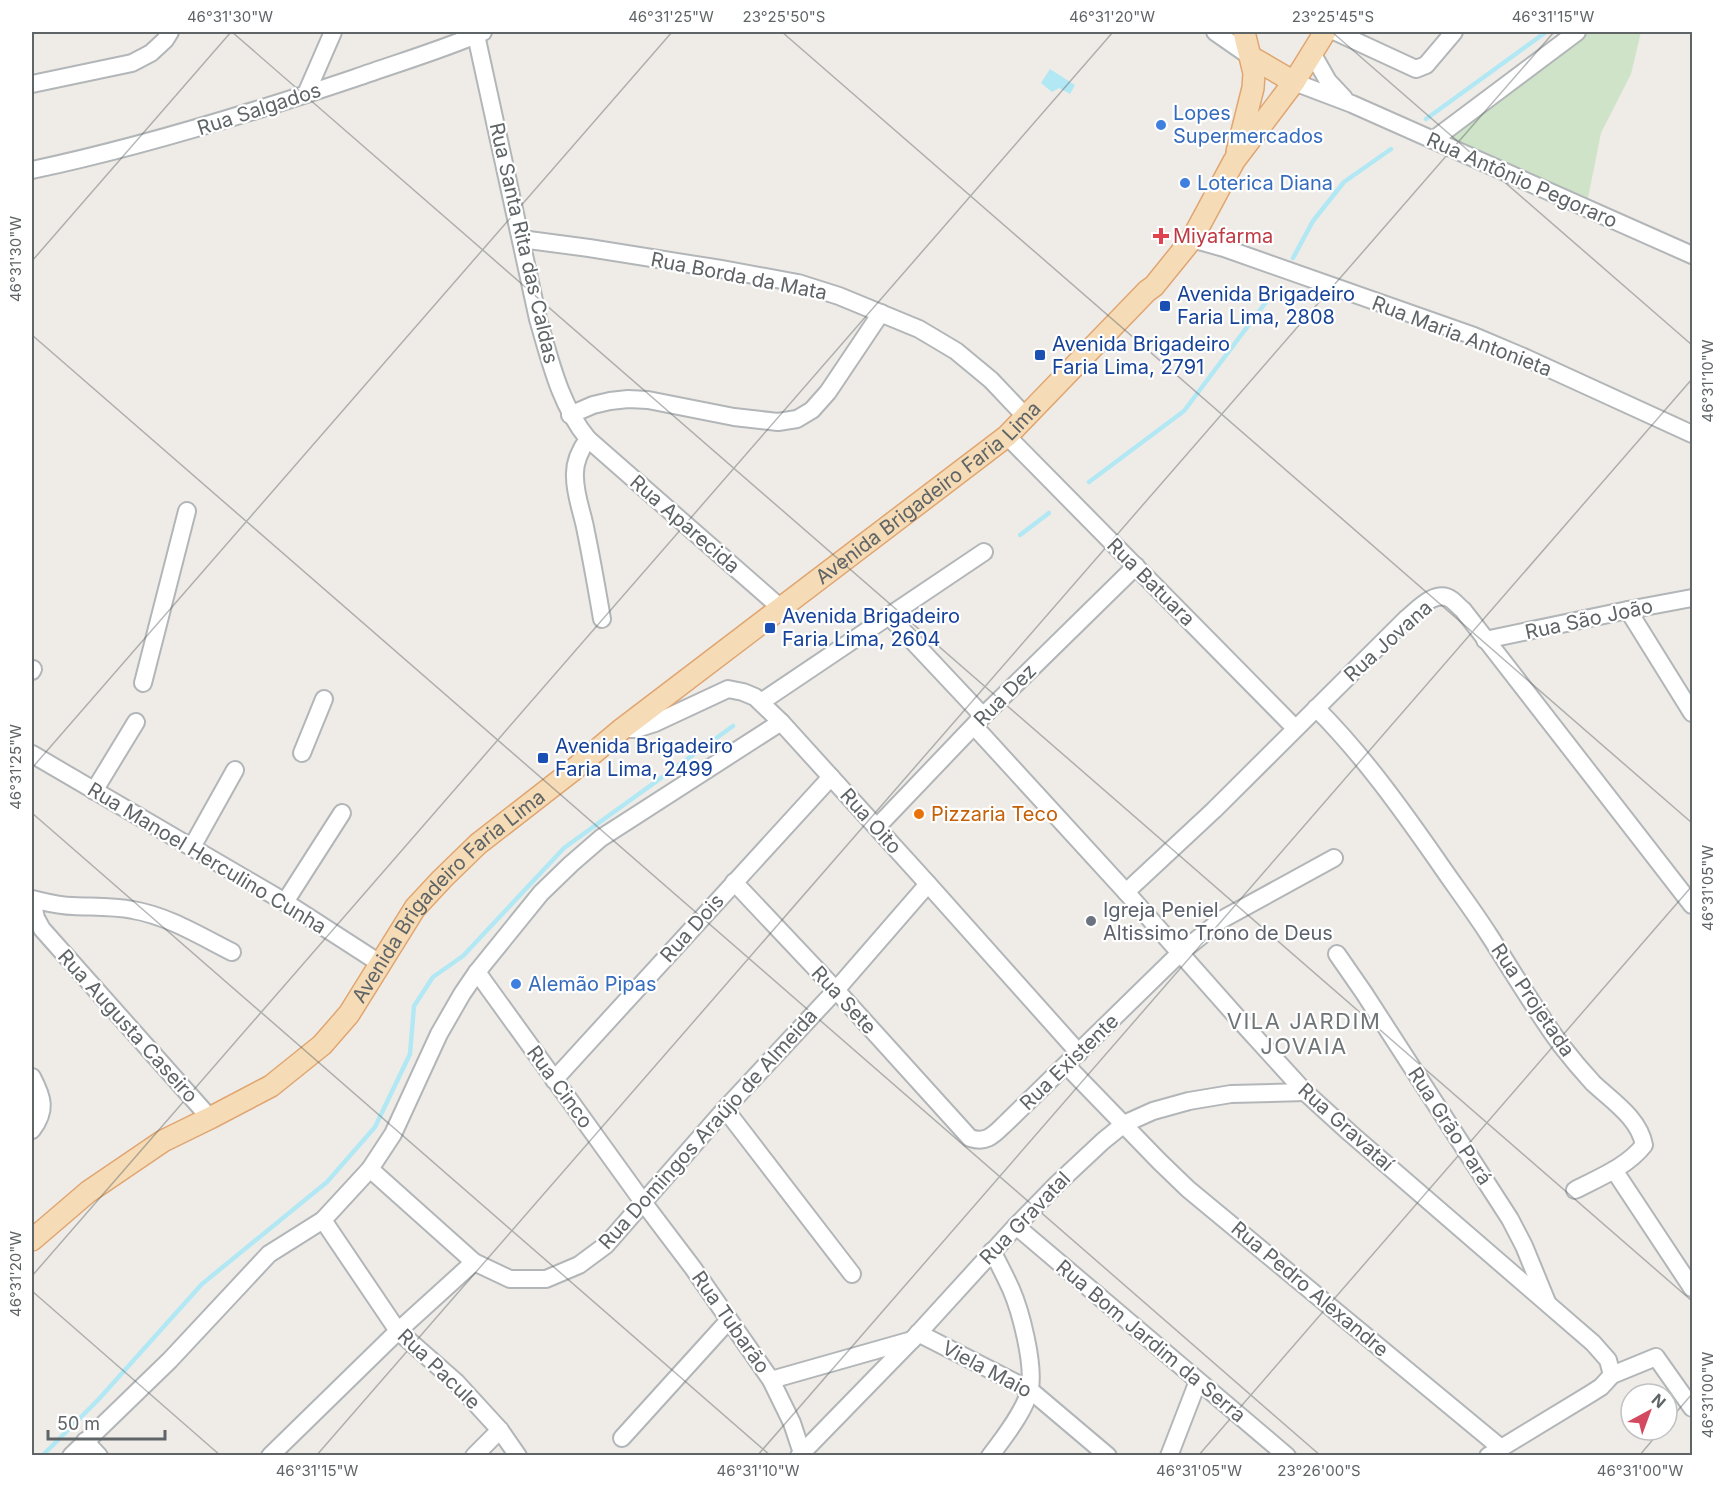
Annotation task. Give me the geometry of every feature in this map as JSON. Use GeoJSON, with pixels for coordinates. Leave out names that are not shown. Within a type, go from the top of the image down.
{"type":"FeatureCollection","features":[{"type":"Feature","properties":{"kind":"main road","name":"Avenida Brigadeiro Faria Lima"},"geometry":{"type":"LineString","coordinates":[[1234,161],[1253,88],[1254,73],[1244,32]]}},
{"type":"Feature","properties":{"kind":"main road"},"geometry":{"type":"LineString","coordinates":[[1312,53],[1315,32]]}},
{"type":"Feature","properties":{"kind":"main road","name":"Avenida Brigadeiro Faria Lima"},"geometry":{"type":"LineString","coordinates":[[32,1240],[88,1192],[164,1141],[271,1086],[322,1045],[349,1014],[415,908],[478,844],[622,729],[782,609],[1007,436],[1027,418],[1154,286],[1192,239],[1234,161],[1294,82],[1325,32]]}},
{"type":"Feature","properties":{"kind":"main road"},"geometry":{"type":"LineString","coordinates":[[1251,57],[1294,82]]}},
{"type":"Feature","properties":{"kind":"street"},"geometry":{"type":"LineString","coordinates":[[32,84],[132,63],[151,53],[170,32]]}},
{"type":"Feature","properties":{"kind":"street"},"geometry":{"type":"LineString","coordinates":[[306,94],[333,32]]}},
{"type":"Feature","properties":{"kind":"street"},"geometry":{"type":"LineString","coordinates":[[1215,32],[1251,57]]}},
{"type":"Feature","properties":{"kind":"street"},"geometry":{"type":"LineString","coordinates":[[1336,32],[1416,69],[1426,65],[1454,32]]}},
{"type":"Feature","properties":{"kind":"street"},"geometry":{"type":"LineString","coordinates":[[1433,140],[1577,32]]}},
{"type":"Feature","properties":{"kind":"street","name":"Rua Salgados"},"geometry":{"type":"LineString","coordinates":[[32,170],[181,134],[306,94],[467,36]]}},
{"type":"Feature","properties":{"kind":"street","name":"Rua Santa Rita das Caldas"},"geometry":{"type":"LineString","coordinates":[[467,36],[521,239],[541,330],[570,415],[588,439]]}},
{"type":"Feature","properties":{"kind":"street","name":"Rua Antônio Pegoraro"},"geometry":{"type":"LineString","coordinates":[[1312,53],[1333,88],[1352,104]]}},
{"type":"Feature","properties":{"kind":"street","name":"Rua Antônio Pegoraro"},"geometry":{"type":"LineString","coordinates":[[1294,82],[1352,104],[1692,255]]}},
{"type":"Feature","properties":{"kind":"street","name":"Rua Borda da Mata"},"geometry":{"type":"LineString","coordinates":[[521,239],[798,283],[839,296],[919,330],[956,351],[991,380],[1027,418]]}},
{"type":"Feature","properties":{"kind":"street","name":"Rua Maria Antonieta"},"geometry":{"type":"LineString","coordinates":[[1192,239],[1474,336],[1692,434]]}},
{"type":"Feature","properties":{"kind":"street"},"geometry":{"type":"LineString","coordinates":[[570,415],[593,405],[628,399],[648,400],[778,423],[797,419],[812,410],[828,392],[881,313]]}},
{"type":"Feature","properties":{"kind":"street","name":"Rua Batuara"},"geometry":{"type":"LineString","coordinates":[[1007,436],[1295,728]]}},
{"type":"Feature","properties":{"kind":"street"},"geometry":{"type":"LineString","coordinates":[[588,439],[580,450],[574,478],[602,619]]}},
{"type":"Feature","properties":{"kind":"street","name":"Rua Aparecida"},"geometry":{"type":"LineString","coordinates":[[588,439],[782,609]]}},
{"type":"Feature","properties":{"kind":"street"},"geometry":{"type":"LineString","coordinates":[[142,683],[187,511]]}},
{"type":"Feature","properties":{"kind":"street"},"geometry":{"type":"LineString","coordinates":[[761,702],[984,552]]}},
{"type":"Feature","properties":{"kind":"street","name":"Rua Dez"},"geometry":{"type":"LineString","coordinates":[[877,827],[979,721],[1136,566]]}},
{"type":"Feature","properties":{"kind":"street","name":"Rua Jovana"},"geometry":{"type":"LineString","coordinates":[[1126,892],[1214,810],[1406,619],[1428,600],[1440,596],[1450,598],[1456,604],[1692,905]]}},
{"type":"Feature","properties":{"kind":"street","name":"Rua São João"},"geometry":{"type":"LineString","coordinates":[[1485,640],[1692,598]]}},
{"type":"Feature","properties":{"kind":"street"},"geometry":{"type":"LineString","coordinates":[[1628,610],[1692,713]]}},
{"type":"Feature","properties":{"kind":"street","name":"Rua Gravataí"},"geometry":{"type":"LineString","coordinates":[[889,616],[1126,892],[1305,1092],[1602,1351],[1608,1360],[1612,1375]]}},
{"type":"Feature","properties":{"kind":"street","name":"Rua Oito"},"geometry":{"type":"LineString","coordinates":[[622,729],[636,729],[655,723],[728,689],[743,692],[761,702],[877,827],[1079,1053]]}},
{"type":"Feature","properties":{"kind":"street"},"geometry":{"type":"LineString","coordinates":[[302,753],[324,699]]}},
{"type":"Feature","properties":{"kind":"street","name":"Rua Projetada"},"geometry":{"type":"LineString","coordinates":[[1316,708],[1354,749],[1409,820],[1571,1058],[1635,1125],[1642,1136],[1644,1145],[1637,1155],[1614,1170]]}},
{"type":"Feature","properties":{"kind":"street"},"geometry":{"type":"LineString","coordinates":[[94,791],[136,722]]}},
{"type":"Feature","properties":{"kind":"street"},"geometry":{"type":"LineString","coordinates":[[71,1455],[170,1360],[269,1254],[324,1220],[370,1169],[393,1134],[439,1034],[462,994],[541,893],[601,838],[781,722]]}},
{"type":"Feature","properties":{"kind":"street","name":"Rua Manoel Herculino Cunha"},"geometry":{"type":"LineString","coordinates":[[32,754],[285,902],[381,964]]}},
{"type":"Feature","properties":{"kind":"street"},"geometry":{"type":"LineString","coordinates":[[192,847],[235,770]]}},
{"type":"Feature","properties":{"kind":"street","name":"Rua Dois"},"geometry":{"type":"LineString","coordinates":[[554,1080],[831,777]]}},
{"type":"Feature","properties":{"kind":"street"},"geometry":{"type":"LineString","coordinates":[[285,902],[342,813]]}},
{"type":"Feature","properties":{"kind":"street","name":"Rua Existente"},"geometry":{"type":"LineString","coordinates":[[952,1119],[970,1138],[979,1141],[988,1138],[1079,1053],[1180,953],[1221,920],[1334,858]]}},
{"type":"Feature","properties":{"kind":"street","name":"Rua Sete"},"geometry":{"type":"LineString","coordinates":[[734,882],[836,990],[952,1119]]}},
{"type":"Feature","properties":{"kind":"street","name":"Rua Domingos Araújo de Almeida"},"geometry":{"type":"LineString","coordinates":[[370,1169],[474,1262],[510,1279],[546,1279],[579,1265],[606,1245],[725,1109],[836,990],[928,884]]}},
{"type":"Feature","properties":{"kind":"street"},"geometry":{"type":"LineString","coordinates":[[32,900],[70,906],[135,910],[158,916],[231,952]]}},
{"type":"Feature","properties":{"kind":"street","name":"Rua Augusta Caseiro"},"geometry":{"type":"LineString","coordinates":[[32,900],[36,918],[42,929],[210,1119]]}},
{"type":"Feature","properties":{"kind":"street","name":"Rua Grão Pará"},"geometry":{"type":"LineString","coordinates":[[1337,954],[1510,1219],[1524,1246],[1548,1305]]}},
{"type":"Feature","properties":{"kind":"street","name":"Rua Cinco"},"geometry":{"type":"LineString","coordinates":[[477,972],[643,1202]]}},
{"type":"Feature","properties":{"kind":"street"},"geometry":{"type":"LineString","coordinates":[[1066,1065],[1124,1124]]}},
{"type":"Feature","properties":{"kind":"street"},"geometry":{"type":"LineString","coordinates":[[32,1077],[42,1097],[39,1120],[32,1130]]}},
{"type":"Feature","properties":{"kind":"street","name":"Rua Gravatal"},"geometry":{"type":"LineString","coordinates":[[802,1454],[1016,1226],[1103,1141],[1124,1124],[1189,1101],[1231,1095],[1305,1092]]}},
{"type":"Feature","properties":{"kind":"street"},"geometry":{"type":"LineString","coordinates":[[725,1109],[852,1274]]}},
{"type":"Feature","properties":{"kind":"street","name":"Rua Pedro Alexandre"},"geometry":{"type":"LineString","coordinates":[[1124,1124],[1188,1189],[1495,1452]]}},
{"type":"Feature","properties":{"kind":"street"},"geometry":{"type":"LineString","coordinates":[[1575,1190],[1614,1170],[1692,1288]]}},
{"type":"Feature","properties":{"kind":"street","name":"Rua Tubarão"},"geometry":{"type":"LineString","coordinates":[[643,1202],[693,1268],[771,1380],[792,1423],[802,1454]]}},
{"type":"Feature","properties":{"kind":"street","name":"Rua Pacule"},"geometry":{"type":"LineString","coordinates":[[324,1220],[398,1330],[456,1382],[500,1430],[518,1455]]}},
{"type":"Feature","properties":{"kind":"street","name":"Rua Bom Jardim da Serra"},"geometry":{"type":"LineString","coordinates":[[1016,1226],[1287,1455]]}},
{"type":"Feature","properties":{"kind":"street"},"geometry":{"type":"LineString","coordinates":[[990,1455],[1017,1418],[1030,1390],[1032,1370],[1012,1291],[992,1251]]}},
{"type":"Feature","properties":{"kind":"street"},"geometry":{"type":"LineString","coordinates":[[270,1455],[398,1330],[474,1262]]}},
{"type":"Feature","properties":{"kind":"street"},"geometry":{"type":"LineString","coordinates":[[622,1438],[729,1320]]}},
{"type":"Feature","properties":{"kind":"street"},"geometry":{"type":"LineString","coordinates":[[771,1380],[915,1336]]}},
{"type":"Feature","properties":{"kind":"street","name":"Viela Maio"},"geometry":{"type":"LineString","coordinates":[[915,1336],[1030,1390],[1108,1455]]}},
{"type":"Feature","properties":{"kind":"street"},"geometry":{"type":"LineString","coordinates":[[1495,1452],[1601,1387],[1612,1375],[1656,1357],[1692,1408]]}},
{"type":"Feature","properties":{"kind":"street"},"geometry":{"type":"LineString","coordinates":[[1169,1455],[1198,1381]]}},
{"type":"Feature","properties":{"kind":"street"},"geometry":{"type":"LineString","coordinates":[[474,1455],[500,1430]]}},
{"type":"Feature","properties":{"kind":"street"},"geometry":{"type":"LineString","coordinates":[[85,1441],[99,1455]]}},
{"type":"Feature","properties":{"kind":"green space"},"geometry":{"type":"Polygon","coordinates":[[[1586,32],[1641,32],[1631,74],[1601,133],[1588,198],[1445,139],[1586,32]]]}},
{"type":"Feature","properties":{"kind":"water"},"geometry":{"type":"Polygon","coordinates":[[[1050,69],[1075,85],[1070,94],[1059,88],[1052,92],[1041,83],[1050,69]]]}},
{"type":"Feature","properties":{"kind":"waterway"},"geometry":{"type":"LineString","coordinates":[[1426,119],[1546,32]]}},
{"type":"Feature","properties":{"kind":"waterway"},"geometry":{"type":"LineString","coordinates":[[1293,258],[1313,221],[1344,182],[1391,149]]}},
{"type":"Feature","properties":{"kind":"waterway"},"geometry":{"type":"LineString","coordinates":[[1089,482],[1184,411],[1272,294]]}},
{"type":"Feature","properties":{"kind":"waterway"},"geometry":{"type":"LineString","coordinates":[[1020,535],[1049,513]]}},
{"type":"Feature","properties":{"kind":"waterway"},"geometry":{"type":"LineString","coordinates":[[42,1456],[98,1400],[202,1284],[327,1182],[375,1127],[410,1054],[414,1006],[433,977],[463,956],[564,848],[733,726]]}},
{"type":"Feature","properties":{"kind":"place","name":"Lopes Supermercados"},"geometry":{"type":"Point","coordinates":[1161,125]}},
{"type":"Feature","properties":{"kind":"place","name":"Loterica Diana"},"geometry":{"type":"Point","coordinates":[1185,183]}},
{"type":"Feature","properties":{"kind":"place","name":"Miyafarma"},"geometry":{"type":"Point","coordinates":[1161,236]}},
{"type":"Feature","properties":{"kind":"place","name":"Avenida Brigadeiro Faria Lima, 2808"},"geometry":{"type":"Point","coordinates":[1165,306]}},
{"type":"Feature","properties":{"kind":"place","name":"Avenida Brigadeiro Faria Lima, 2791"},"geometry":{"type":"Point","coordinates":[1040,355]}},
{"type":"Feature","properties":{"kind":"place","name":"Avenida Brigadeiro Faria Lima, 2604"},"geometry":{"type":"Point","coordinates":[770,628]}},
{"type":"Feature","properties":{"kind":"place","name":"Avenida Brigadeiro Faria Lima, 2499"},"geometry":{"type":"Point","coordinates":[543,758]}},
{"type":"Feature","properties":{"kind":"place","name":"Pizzaria Teco"},"geometry":{"type":"Point","coordinates":[919,814]}},
{"type":"Feature","properties":{"kind":"place","name":"Igreja Peniel Altissimo Trono de Deus"},"geometry":{"type":"Point","coordinates":[1091,921]}},
{"type":"Feature","properties":{"kind":"place","name":"Alemão Pipas"},"geometry":{"type":"Point","coordinates":[516,984]}},
{"type":"Feature","properties":{"kind":"district","name":"VILA JARDIM JOVAIA"},"geometry":{"type":"Point","coordinates":[1304,1034]}}]}
